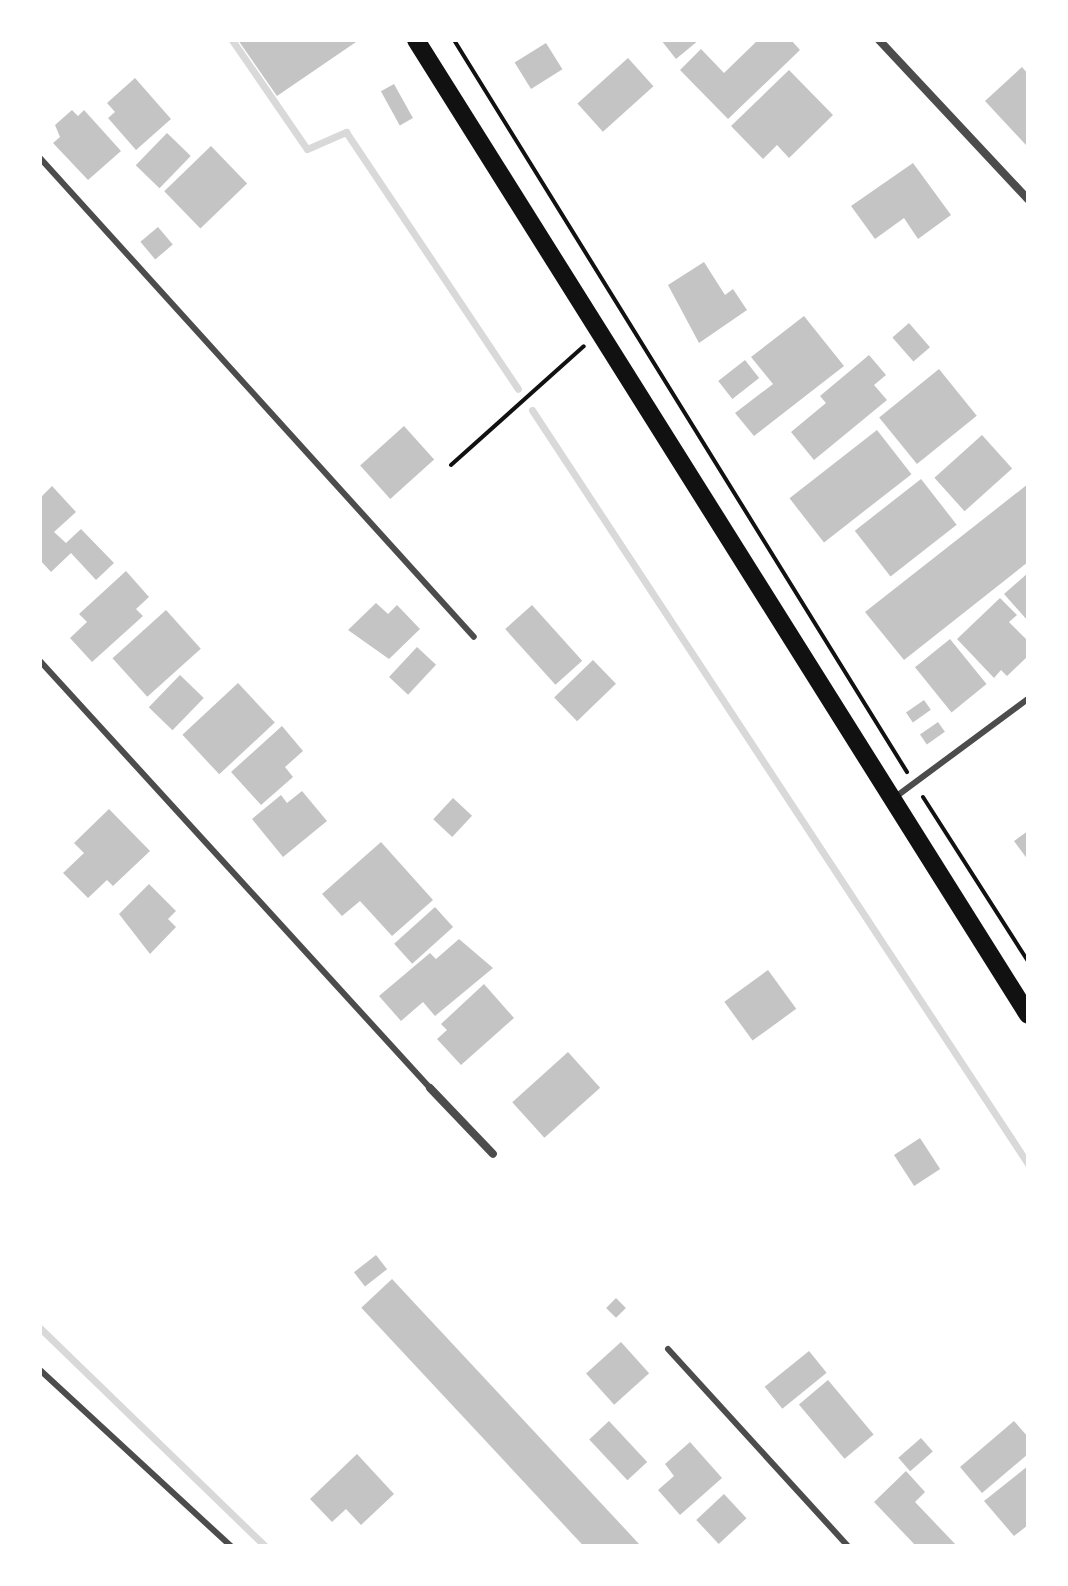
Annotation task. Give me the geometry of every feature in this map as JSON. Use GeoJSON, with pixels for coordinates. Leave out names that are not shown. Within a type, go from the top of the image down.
{"type":"FeatureCollection","features":[{"type":"Feature","properties":{"kind":"main road"},"geometry":{"type":"LineString","coordinates":[[416,40],[1028,1015]]}},
{"type":"Feature","properties":{"kind":"street"},"geometry":{"type":"LineString","coordinates":[[879,40],[1028,199]]}},
{"type":"Feature","properties":{"kind":"street"},"geometry":{"type":"LineString","coordinates":[[430,1088],[493,1154]]}},
{"type":"Feature","properties":{"kind":"lane"},"geometry":{"type":"LineString","coordinates":[[40,158],[474,637]]}},
{"type":"Feature","properties":{"kind":"lane"},"geometry":{"type":"LineString","coordinates":[[40,661],[430,1088]]}},
{"type":"Feature","properties":{"kind":"lane"},"geometry":{"type":"LineString","coordinates":[[892,800],[1028,699]]}},
{"type":"Feature","properties":{"kind":"lane"},"geometry":{"type":"LineString","coordinates":[[668,1349],[848,1546]]}},
{"type":"Feature","properties":{"kind":"lane"},"geometry":{"type":"LineString","coordinates":[[40,1370],[231,1546]]}},
{"type":"Feature","properties":{"kind":"path"},"geometry":{"type":"LineString","coordinates":[[454,40],[914,783],[1028,961]]}},
{"type":"Feature","properties":{"kind":"path"},"geometry":{"type":"LineString","coordinates":[[451,465],[598,334]]}},
{"type":"Feature","properties":{"kind":"building"},"geometry":{"type":"Polygon","coordinates":[[[238,40],[354,40],[356,42],[277,96],[238,40]]]}},
{"type":"Feature","properties":{"kind":"building"},"geometry":{"type":"Polygon","coordinates":[[[661,40],[699,40],[676,59],[661,40]]]}},
{"type":"Feature","properties":{"kind":"building"},"geometry":{"type":"Polygon","coordinates":[[[758,40],[791,40],[800,50],[728,119],[680,70],[701,49],[724,73],[758,40]]]}},
{"type":"Feature","properties":{"kind":"building"},"geometry":{"type":"Polygon","coordinates":[[[546,43],[562,69],[531,89],[515,63],[546,43]]]}},
{"type":"Feature","properties":{"kind":"building"},"geometry":{"type":"Polygon","coordinates":[[[628,58],[653,86],[603,132],[577,104],[628,58]]]}},
{"type":"Feature","properties":{"kind":"building"},"geometry":{"type":"Polygon","coordinates":[[[1022,67],[1028,74],[1026,145],[985,101],[1022,67]]]}},
{"type":"Feature","properties":{"kind":"building"},"geometry":{"type":"Polygon","coordinates":[[[789,70],[833,115],[789,158],[777,145],[763,159],[731,126],[789,70]]]}},
{"type":"Feature","properties":{"kind":"building"},"geometry":{"type":"Polygon","coordinates":[[[135,78],[171,119],[136,150],[108,118],[115,112],[107,103],[135,78]]]}},
{"type":"Feature","properties":{"kind":"building"},"geometry":{"type":"Polygon","coordinates":[[[394,84],[413,118],[400,125],[381,91],[394,84]]]}},
{"type":"Feature","properties":{"kind":"building"},"geometry":{"type":"Polygon","coordinates":[[[72,110],[78,116],[84,110],[121,151],[88,180],[53,143],[60,137],[55,125],[72,110]]]}},
{"type":"Feature","properties":{"kind":"building"},"geometry":{"type":"Polygon","coordinates":[[[167,133],[191,156],[159,188],[136,165],[167,133]]]}},
{"type":"Feature","properties":{"kind":"building"},"geometry":{"type":"Polygon","coordinates":[[[211,146],[247,183],[200,229],[164,191],[211,146]]]}},
{"type":"Feature","properties":{"kind":"building"},"geometry":{"type":"Polygon","coordinates":[[[913,163],[951,215],[918,239],[904,218],[875,239],[851,206],[913,163]]]}},
{"type":"Feature","properties":{"kind":"building"},"geometry":{"type":"Polygon","coordinates":[[[158,227],[173,245],[155,259],[140,242],[158,227]]]}},
{"type":"Feature","properties":{"kind":"building"},"geometry":{"type":"Polygon","coordinates":[[[704,262],[725,295],[733,289],[747,310],[699,343],[668,285],[704,262]]]}},
{"type":"Feature","properties":{"kind":"building"},"geometry":{"type":"Polygon","coordinates":[[[804,316],[844,366],[754,436],[735,413],[773,384],[751,357],[804,316]]]}},
{"type":"Feature","properties":{"kind":"building"},"geometry":{"type":"Polygon","coordinates":[[[909,323],[930,347],[913,362],[892,337],[909,323]]]}},
{"type":"Feature","properties":{"kind":"building"},"geometry":{"type":"Polygon","coordinates":[[[869,355],[886,375],[874,385],[887,400],[814,460],[791,432],[826,403],[820,396],[869,355]]]}},
{"type":"Feature","properties":{"kind":"building"},"geometry":{"type":"Polygon","coordinates":[[[745,360],[759,378],[732,399],[718,381],[745,360]]]}},
{"type":"Feature","properties":{"kind":"building"},"geometry":{"type":"Polygon","coordinates":[[[939,369],[977,416],[917,464],[879,417],[939,369]]]}},
{"type":"Feature","properties":{"kind":"building"},"geometry":{"type":"Polygon","coordinates":[[[404,426],[434,459],[390,499],[360,465],[404,426]]]}},
{"type":"Feature","properties":{"kind":"building"},"geometry":{"type":"Polygon","coordinates":[[[877,430],[911,474],[824,542],[790,498],[877,430]]]}},
{"type":"Feature","properties":{"kind":"building"},"geometry":{"type":"Polygon","coordinates":[[[982,435],[1012,468],[965,511],[934,478],[982,435]]]}},
{"type":"Feature","properties":{"kind":"building"},"geometry":{"type":"Polygon","coordinates":[[[921,479],[957,525],[891,576],[855,531],[921,479]]]}},
{"type":"Feature","properties":{"kind":"building"},"geometry":{"type":"Polygon","coordinates":[[[1028,484],[1028,562],[904,660],[865,612],[1028,484]]]}},
{"type":"Feature","properties":{"kind":"building"},"geometry":{"type":"Polygon","coordinates":[[[52,486],[76,512],[54,532],[66,543],[81,529],[114,563],[96,580],[71,553],[51,572],[40,560],[40,498],[52,486]]]}},
{"type":"Feature","properties":{"kind":"building"},"geometry":{"type":"Polygon","coordinates":[[[126,571],[149,597],[136,609],[143,616],[92,662],[70,638],[87,622],[79,614],[126,571]]]}},
{"type":"Feature","properties":{"kind":"building"},"geometry":{"type":"Polygon","coordinates":[[[1028,573],[1028,621],[1004,594],[1028,573]]]}},
{"type":"Feature","properties":{"kind":"building"},"geometry":{"type":"Polygon","coordinates":[[[1000,598],[1017,615],[1009,622],[1028,641],[1028,656],[1007,676],[1001,670],[994,678],[957,639],[1000,598]]]}},
{"type":"Feature","properties":{"kind":"building"},"geometry":{"type":"Polygon","coordinates":[[[376,603],[388,614],[397,605],[420,629],[389,659],[348,630],[376,603]]]}},
{"type":"Feature","properties":{"kind":"building"},"geometry":{"type":"Polygon","coordinates":[[[532,605],[582,661],[555,685],[505,629],[532,605]]]}},
{"type":"Feature","properties":{"kind":"building"},"geometry":{"type":"Polygon","coordinates":[[[166,610],[201,649],[147,697],[112,658],[166,610]]]}},
{"type":"Feature","properties":{"kind":"building"},"geometry":{"type":"Polygon","coordinates":[[[950,639],[987,684],[952,712],[915,667],[950,639]]]}},
{"type":"Feature","properties":{"kind":"building"},"geometry":{"type":"Polygon","coordinates":[[[417,647],[436,665],[408,695],[389,677],[417,647]]]}},
{"type":"Feature","properties":{"kind":"building"},"geometry":{"type":"Polygon","coordinates":[[[593,660],[616,684],[577,721],[554,698],[593,660]]]}},
{"type":"Feature","properties":{"kind":"building"},"geometry":{"type":"Polygon","coordinates":[[[180,675],[204,698],[172,730],[149,707],[180,675]]]}},
{"type":"Feature","properties":{"kind":"building"},"geometry":{"type":"Polygon","coordinates":[[[238,683],[275,722],[219,774],[182,735],[238,683]]]}},
{"type":"Feature","properties":{"kind":"building"},"geometry":{"type":"Polygon","coordinates":[[[924,700],[931,710],[913,722],[906,713],[924,700]]]}},
{"type":"Feature","properties":{"kind":"building"},"geometry":{"type":"Polygon","coordinates":[[[938,722],[945,732],[927,744],[920,735],[938,722]]]}},
{"type":"Feature","properties":{"kind":"building"},"geometry":{"type":"Polygon","coordinates":[[[282,726],[303,751],[285,767],[293,777],[261,805],[231,772],[282,726]]]}},
{"type":"Feature","properties":{"kind":"building"},"geometry":{"type":"Polygon","coordinates":[[[302,791],[327,821],[283,857],[252,819],[281,795],[287,803],[302,791]]]}},
{"type":"Feature","properties":{"kind":"building"},"geometry":{"type":"Polygon","coordinates":[[[453,798],[472,816],[452,837],[433,819],[453,798]]]}},
{"type":"Feature","properties":{"kind":"building"},"geometry":{"type":"Polygon","coordinates":[[[109,809],[150,851],[113,886],[107,880],[88,898],[63,873],[84,853],[74,843],[109,809]]]}},
{"type":"Feature","properties":{"kind":"building"},"geometry":{"type":"Polygon","coordinates":[[[1028,831],[1028,860],[1014,841],[1028,831]]]}},
{"type":"Feature","properties":{"kind":"building"},"geometry":{"type":"Polygon","coordinates":[[[381,842],[433,900],[392,936],[360,901],[342,916],[322,894],[381,842]]]}},
{"type":"Feature","properties":{"kind":"building"},"geometry":{"type":"Polygon","coordinates":[[[149,884],[176,911],[168,919],[176,927],[150,954],[119,914],[149,884]]]}},
{"type":"Feature","properties":{"kind":"building"},"geometry":{"type":"Polygon","coordinates":[[[435,907],[453,927],[412,964],[394,944],[435,907]]]}},
{"type":"Feature","properties":{"kind":"building"},"geometry":{"type":"Polygon","coordinates":[[[459,939],[493,968],[435,1016],[423,1002],[401,1021],[379,996],[430,953],[436,959],[459,939]]]}},
{"type":"Feature","properties":{"kind":"building"},"geometry":{"type":"Polygon","coordinates":[[[768,970],[796,1009],[753,1041],[724,1002],[768,970]]]}},
{"type":"Feature","properties":{"kind":"building"},"geometry":{"type":"Polygon","coordinates":[[[484,984],[514,1018],[461,1065],[437,1039],[447,1030],[441,1024],[484,984]]]}},
{"type":"Feature","properties":{"kind":"building"},"geometry":{"type":"Polygon","coordinates":[[[568,1052],[600,1088],[544,1138],[512,1102],[568,1052]]]}},
{"type":"Feature","properties":{"kind":"building"},"geometry":{"type":"Polygon","coordinates":[[[920,1138],[940,1169],[914,1186],[894,1155],[920,1138]]]}},
{"type":"Feature","properties":{"kind":"building"},"geometry":{"type":"Polygon","coordinates":[[[376,1255],[387,1269],[365,1286],[354,1272],[376,1255]]]}},
{"type":"Feature","properties":{"kind":"building"},"geometry":{"type":"Polygon","coordinates":[[[392,1279],[641,1546],[584,1546],[361,1308],[392,1279]]]}},
{"type":"Feature","properties":{"kind":"building"},"geometry":{"type":"Polygon","coordinates":[[[616,1298],[626,1308],[616,1318],[606,1308],[616,1298]]]}},
{"type":"Feature","properties":{"kind":"building"},"geometry":{"type":"Polygon","coordinates":[[[621,1342],[649,1373],[614,1405],[586,1373],[621,1342]]]}},
{"type":"Feature","properties":{"kind":"building"},"geometry":{"type":"Polygon","coordinates":[[[809,1351],[827,1373],[782,1409],[765,1387],[809,1351]]]}},
{"type":"Feature","properties":{"kind":"building"},"geometry":{"type":"Polygon","coordinates":[[[828,1380],[874,1434],[845,1459],[799,1404],[828,1380]]]}},
{"type":"Feature","properties":{"kind":"building"},"geometry":{"type":"Polygon","coordinates":[[[609,1421],[647,1462],[627,1480],[589,1439],[609,1421]]]}},
{"type":"Feature","properties":{"kind":"building"},"geometry":{"type":"Polygon","coordinates":[[[1014,1421],[1028,1437],[1028,1454],[982,1493],[960,1467],[1014,1421]]]}},
{"type":"Feature","properties":{"kind":"building"},"geometry":{"type":"Polygon","coordinates":[[[921,1438],[933,1452],[910,1471],[898,1458],[921,1438]]]}},
{"type":"Feature","properties":{"kind":"building"},"geometry":{"type":"Polygon","coordinates":[[[690,1442],[722,1478],[680,1515],[658,1490],[674,1476],[665,1464],[690,1442]]]}},
{"type":"Feature","properties":{"kind":"building"},"geometry":{"type":"Polygon","coordinates":[[[357,1454],[394,1494],[361,1525],[346,1509],[332,1522],[310,1499],[357,1454]]]}},
{"type":"Feature","properties":{"kind":"building"},"geometry":{"type":"Polygon","coordinates":[[[1028,1466],[1028,1525],[1014,1536],[984,1501],[1028,1466]]]}},
{"type":"Feature","properties":{"kind":"building"},"geometry":{"type":"Polygon","coordinates":[[[906,1471],[925,1492],[915,1502],[957,1546],[916,1546],[874,1502],[906,1471]]]}},
{"type":"Feature","properties":{"kind":"building"},"geometry":{"type":"Polygon","coordinates":[[[724,1494],[747,1518],[719,1544],[696,1520],[724,1494]]]}},
{"type":"Feature","properties":{"kind":"waterway"},"geometry":{"type":"LineString","coordinates":[[232,40],[307,149],[346,132],[518,389]]}},
{"type":"Feature","properties":{"kind":"waterway"},"geometry":{"type":"LineString","coordinates":[[532,410],[1028,1164]]}},
{"type":"Feature","properties":{"kind":"waterway"},"geometry":{"type":"LineString","coordinates":[[40,1328],[265,1546]]}}]}
